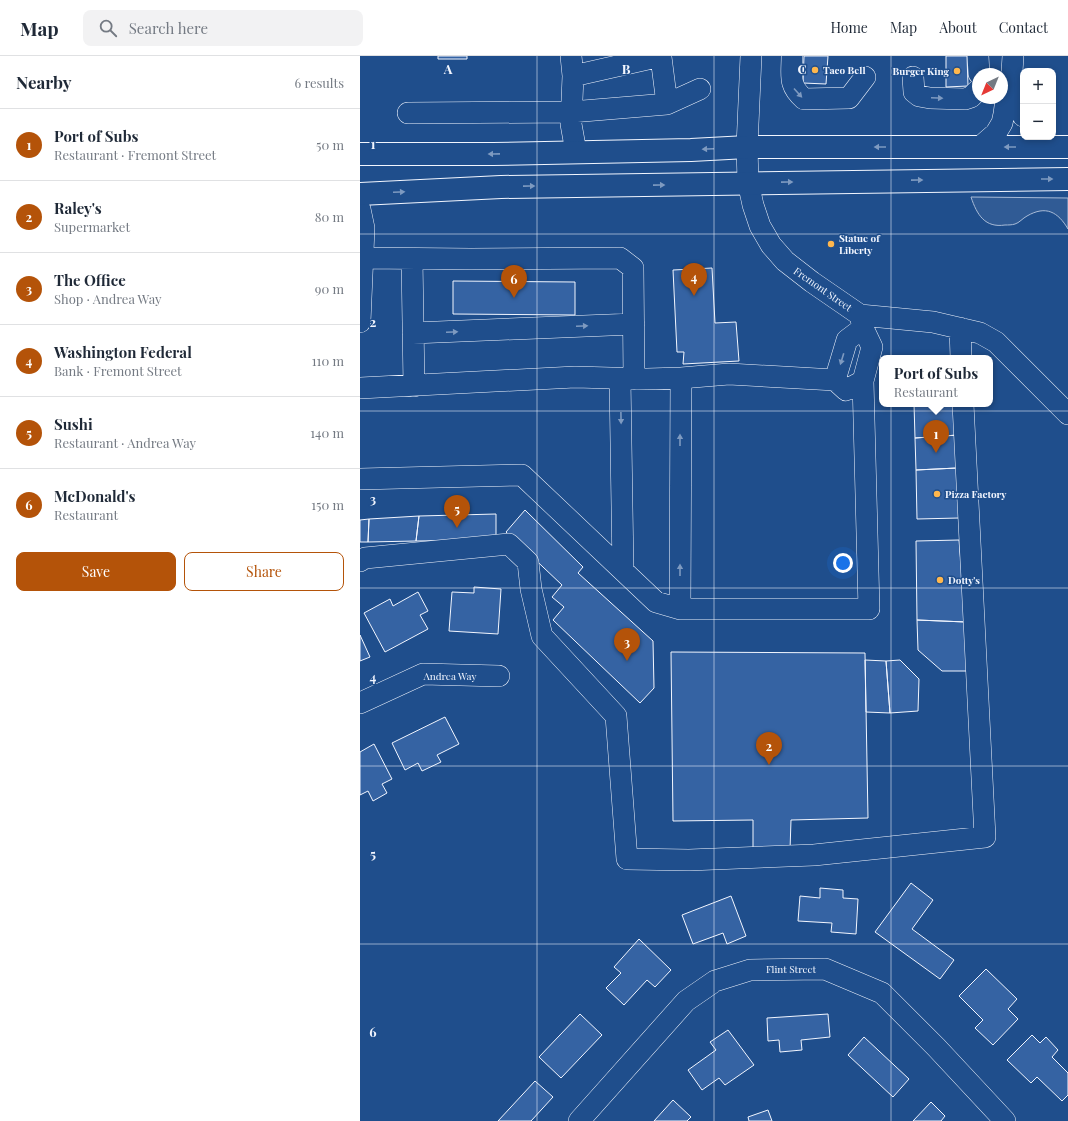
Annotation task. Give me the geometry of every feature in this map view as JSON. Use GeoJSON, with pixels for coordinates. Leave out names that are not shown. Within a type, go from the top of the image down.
{"type":"FeatureCollection","features":[{"type":"Feature","properties":{"kind":"highway"},"geometry":{"type":"LineString","coordinates":[[360,154],[691,150],[747,147],[980,147],[1051,144]]}},
{"type":"Feature","properties":{"kind":"highway"},"geometry":{"type":"LineString","coordinates":[[360,194],[501,186],[1068,179]]}},
{"type":"Feature","properties":{"kind":"street"},"geometry":{"type":"LineString","coordinates":[[576,152],[571,124],[572,66],[661,56],[667,104]]}},
{"type":"Feature","properties":{"kind":"street","name":"Fremont Street"},"geometry":{"type":"LineString","coordinates":[[751,56],[747,147],[748,182],[753,205],[760,226],[771,245],[785,261],[861,322],[933,322],[980,333],[996,342],[1068,414]]}},
{"type":"Feature","properties":{"kind":"street"},"geometry":{"type":"LineString","coordinates":[[792,56],[792,85],[796,92],[804,99],[849,98],[865,77]]}},
{"type":"Feature","properties":{"kind":"street"},"geometry":{"type":"LineString","coordinates":[[978,56],[978,68]]}},
{"type":"Feature","properties":{"kind":"street"},"geometry":{"type":"LineString","coordinates":[[1013,64],[1019,88],[1020,104]]}},
{"type":"Feature","properties":{"kind":"street"},"geometry":{"type":"LineString","coordinates":[[980,147],[996,133],[1002,122],[1006,91],[1013,64]]}},
{"type":"Feature","properties":{"kind":"street"},"geometry":{"type":"LineString","coordinates":[[913,77],[914,92],[919,96],[930,98],[965,99],[972,96]]}},
{"type":"Feature","properties":{"kind":"street"},"geometry":{"type":"LineString","coordinates":[[408,113],[571,112],[667,104],[700,89]]}},
{"type":"Feature","properties":{"kind":"street"},"geometry":{"type":"LineString","coordinates":[[360,209],[364,228],[360,322]]}},
{"type":"Feature","properties":{"kind":"street"},"geometry":{"type":"LineString","coordinates":[[362,258],[620,258],[633,268],[634,324],[627,379],[623,570]]}},
{"type":"Feature","properties":{"kind":"street"},"geometry":{"type":"LineString","coordinates":[[412,259],[414,386]]}},
{"type":"Feature","properties":{"kind":"street"},"geometry":{"type":"LineString","coordinates":[[360,479],[522,475],[656,602],[680,609],[869,609],[863,381],[872,347],[861,322],[847,340],[835,380]]}},
{"type":"Feature","properties":{"kind":"street"},"geometry":{"type":"LineString","coordinates":[[413,333],[634,324]]}},
{"type":"Feature","properties":{"kind":"street"},"geometry":{"type":"LineString","coordinates":[[960,328],[961,355]]}},
{"type":"Feature","properties":{"kind":"street"},"geometry":{"type":"LineString","coordinates":[[360,388],[575,377],[627,379],[681,378],[729,374],[835,380],[846,390],[863,381]]}},
{"type":"Feature","properties":{"kind":"street"},"geometry":{"type":"LineString","coordinates":[[680,609],[681,378]]}},
{"type":"Feature","properties":{"kind":"street"},"geometry":{"type":"LineString","coordinates":[[360,561],[365,558],[509,544],[528,562],[531,589],[542,636],[616,716],[627,859],[689,860],[814,855],[985,837],[963,407]]}},
{"type":"Feature","properties":{"kind":"street","name":"Andrea Way"},"geometry":{"type":"LineString","coordinates":[[360,703],[423,674],[499,676]]}},
{"type":"Feature","properties":{"kind":"street","name":"Flint Street"},"geometry":{"type":"LineString","coordinates":[[579,1121],[686,1001],[715,981],[750,970],[826,970],[882,993],[936,1047],[1005,1121]]}},
{"type":"Feature","properties":{"kind":"shaded area"},"geometry":{"type":"Polygon","coordinates":[[[971,197],[1068,198],[1068,229],[1060,218],[1051,212],[1046,211],[1034,213],[1014,224],[992,224],[987,222],[979,215],[971,197]]]}},
{"type":"Feature","properties":{"kind":"building"},"geometry":{"type":"Polygon","coordinates":[[[438,56],[467,56],[467,59],[438,59],[438,56]]]}},
{"type":"Feature","properties":{"kind":"building","name":"Taco Bell"},"geometry":{"type":"Polygon","coordinates":[[[804,56],[828,56],[826,84],[803,83],[804,56]]]}},
{"type":"Feature","properties":{"kind":"building","name":"Burger King"},"geometry":{"type":"Polygon","coordinates":[[[946,56],[967,56],[968,86],[946,87],[946,56]]]}},
{"type":"Feature","properties":{"kind":"building"},"geometry":{"type":"Polygon","coordinates":[[[712,268],[715,323],[736,322],[739,361],[683,364],[684,352],[677,352],[673,270],[712,268]]]}},
{"type":"Feature","properties":{"kind":"building"},"geometry":{"type":"Polygon","coordinates":[[[453,281],[575,282],[575,315],[453,314],[453,281]]]}},
{"type":"Feature","properties":{"kind":"building"},"geometry":{"type":"Polygon","coordinates":[[[914,407],[957,407],[958,435],[915,438],[914,407]]]}},
{"type":"Feature","properties":{"kind":"building"},"geometry":{"type":"Polygon","coordinates":[[[958,435],[957,468],[916,470],[915,438],[958,435]]]}},
{"type":"Feature","properties":{"kind":"building","name":"Pizza Factory"},"geometry":{"type":"Polygon","coordinates":[[[957,468],[959,518],[917,519],[916,470],[957,468]]]}},
{"type":"Feature","properties":{"kind":"building"},"geometry":{"type":"Polygon","coordinates":[[[525,510],[583,567],[578,573],[653,641],[654,688],[640,703],[553,620],[564,607],[552,597],[562,585],[506,532],[525,510]]]}},
{"type":"Feature","properties":{"kind":"building"},"geometry":{"type":"Polygon","coordinates":[[[496,514],[496,540],[416,541],[419,516],[496,514]]]}},
{"type":"Feature","properties":{"kind":"building"},"geometry":{"type":"Polygon","coordinates":[[[419,516],[416,541],[368,542],[369,519],[419,516]]]}},
{"type":"Feature","properties":{"kind":"building"},"geometry":{"type":"Polygon","coordinates":[[[369,519],[368,542],[360,542],[360,520],[369,519]]]}},
{"type":"Feature","properties":{"kind":"building","name":"Dotty's"},"geometry":{"type":"Polygon","coordinates":[[[959,540],[966,622],[917,620],[916,541],[959,540]]]}},
{"type":"Feature","properties":{"kind":"building"},"geometry":{"type":"Polygon","coordinates":[[[474,587],[501,589],[498,634],[449,631],[452,592],[474,593],[474,587]]]}},
{"type":"Feature","properties":{"kind":"building"},"geometry":{"type":"Polygon","coordinates":[[[418,592],[428,611],[420,615],[428,629],[385,652],[364,613],[390,599],[393,606],[418,592]]]}},
{"type":"Feature","properties":{"kind":"building"},"geometry":{"type":"Polygon","coordinates":[[[917,620],[966,622],[967,671],[942,671],[918,650],[917,620]]]}},
{"type":"Feature","properties":{"kind":"building"},"geometry":{"type":"Polygon","coordinates":[[[360,635],[370,657],[360,661],[360,635]]]}},
{"type":"Feature","properties":{"kind":"building"},"geometry":{"type":"Polygon","coordinates":[[[671,652],[865,653],[868,818],[791,820],[790,850],[753,851],[753,820],[673,821],[671,652]]]}},
{"type":"Feature","properties":{"kind":"building"},"geometry":{"type":"Polygon","coordinates":[[[865,660],[886,661],[890,713],[866,712],[865,660]]]}},
{"type":"Feature","properties":{"kind":"building"},"geometry":{"type":"Polygon","coordinates":[[[900,660],[919,679],[918,711],[890,713],[886,661],[900,660]]]}},
{"type":"Feature","properties":{"kind":"building"},"geometry":{"type":"Polygon","coordinates":[[[445,717],[459,744],[437,755],[441,762],[422,771],[418,763],[405,770],[392,743],[445,717]]]}},
{"type":"Feature","properties":{"kind":"building"},"geometry":{"type":"Polygon","coordinates":[[[374,744],[392,779],[382,784],[387,793],[373,801],[368,791],[360,795],[360,752],[374,744]]]}},
{"type":"Feature","properties":{"kind":"building"},"geometry":{"type":"Polygon","coordinates":[[[911,883],[933,900],[912,929],[954,960],[940,979],[875,932],[911,883]]]}},
{"type":"Feature","properties":{"kind":"building"},"geometry":{"type":"Polygon","coordinates":[[[820,888],[843,890],[843,898],[858,899],[856,934],[831,932],[832,923],[798,921],[800,896],[820,898],[820,888]]]}},
{"type":"Feature","properties":{"kind":"building"},"geometry":{"type":"Polygon","coordinates":[[[731,896],[746,936],[727,944],[723,933],[693,944],[682,915],[731,896]]]}},
{"type":"Feature","properties":{"kind":"building"},"geometry":{"type":"Polygon","coordinates":[[[639,939],[671,970],[655,987],[647,980],[624,1005],[606,988],[621,973],[614,967],[639,939]]]}},
{"type":"Feature","properties":{"kind":"building"},"geometry":{"type":"Polygon","coordinates":[[[986,969],[1017,999],[1008,1009],[1018,1019],[993,1045],[975,1028],[983,1020],[959,996],[986,969]]]}},
{"type":"Feature","properties":{"kind":"building"},"geometry":{"type":"Polygon","coordinates":[[[580,1014],[602,1035],[561,1078],[539,1057],[580,1014]]]}},
{"type":"Feature","properties":{"kind":"building"},"geometry":{"type":"Polygon","coordinates":[[[828,1014],[830,1037],[801,1040],[802,1050],[780,1052],[779,1040],[768,1041],[767,1018],[828,1014]]]}},
{"type":"Feature","properties":{"kind":"building"},"geometry":{"type":"Polygon","coordinates":[[[728,1030],[754,1065],[725,1085],[719,1078],[702,1090],[688,1070],[716,1050],[710,1042],[728,1030]]]}},
{"type":"Feature","properties":{"kind":"building"},"geometry":{"type":"Polygon","coordinates":[[[1032,1035],[1040,1043],[1046,1037],[1058,1050],[1052,1057],[1068,1073],[1068,1095],[1062,1101],[1037,1077],[1031,1083],[1007,1060],[1032,1035]]]}},
{"type":"Feature","properties":{"kind":"building"},"geometry":{"type":"Polygon","coordinates":[[[864,1037],[909,1079],[893,1097],[848,1055],[864,1037]]]}},
{"type":"Feature","properties":{"kind":"building"},"geometry":{"type":"Polygon","coordinates":[[[535,1081],[553,1097],[531,1121],[498,1121],[535,1081]]]}},
{"type":"Feature","properties":{"kind":"building"},"geometry":{"type":"Polygon","coordinates":[[[673,1100],[691,1117],[687,1121],[654,1121],[673,1100]]]}},
{"type":"Feature","properties":{"kind":"building"},"geometry":{"type":"Polygon","coordinates":[[[931,1102],[945,1116],[941,1121],[913,1121],[931,1102]]]}},
{"type":"Feature","properties":{"kind":"building"},"geometry":{"type":"Polygon","coordinates":[[[768,1110],[772,1121],[749,1121],[748,1117],[768,1110]]]}},
{"type":"Feature","properties":{"kind":"place","name":"Taco Bell"},"geometry":{"type":"Point","coordinates":[815,70]}},
{"type":"Feature","properties":{"kind":"place","name":"Burger King"},"geometry":{"type":"Point","coordinates":[957,71]}},
{"type":"Feature","properties":{"kind":"place","name":"Statue of Liberty"},"geometry":{"type":"Point","coordinates":[831,244]}},
{"type":"Feature","properties":{"kind":"place","name":"Washington Federal"},"geometry":{"type":"Point","coordinates":[694,296]}},
{"type":"Feature","properties":{"kind":"place","name":"McDonald's"},"geometry":{"type":"Point","coordinates":[514,298]}},
{"type":"Feature","properties":{"kind":"place","name":"Port of Subs"},"geometry":{"type":"Point","coordinates":[936,453]}},
{"type":"Feature","properties":{"kind":"place","name":"Pizza Factory"},"geometry":{"type":"Point","coordinates":[937,494]}},
{"type":"Feature","properties":{"kind":"place","name":"Sushi"},"geometry":{"type":"Point","coordinates":[457,528]}},
{"type":"Feature","properties":{"kind":"place","name":"Dotty's"},"geometry":{"type":"Point","coordinates":[940,580]}},
{"type":"Feature","properties":{"kind":"place","name":"The Office"},"geometry":{"type":"Point","coordinates":[627,661]}},
{"type":"Feature","properties":{"kind":"place","name":"Raley's"},"geometry":{"type":"Point","coordinates":[769,765]}}]}
